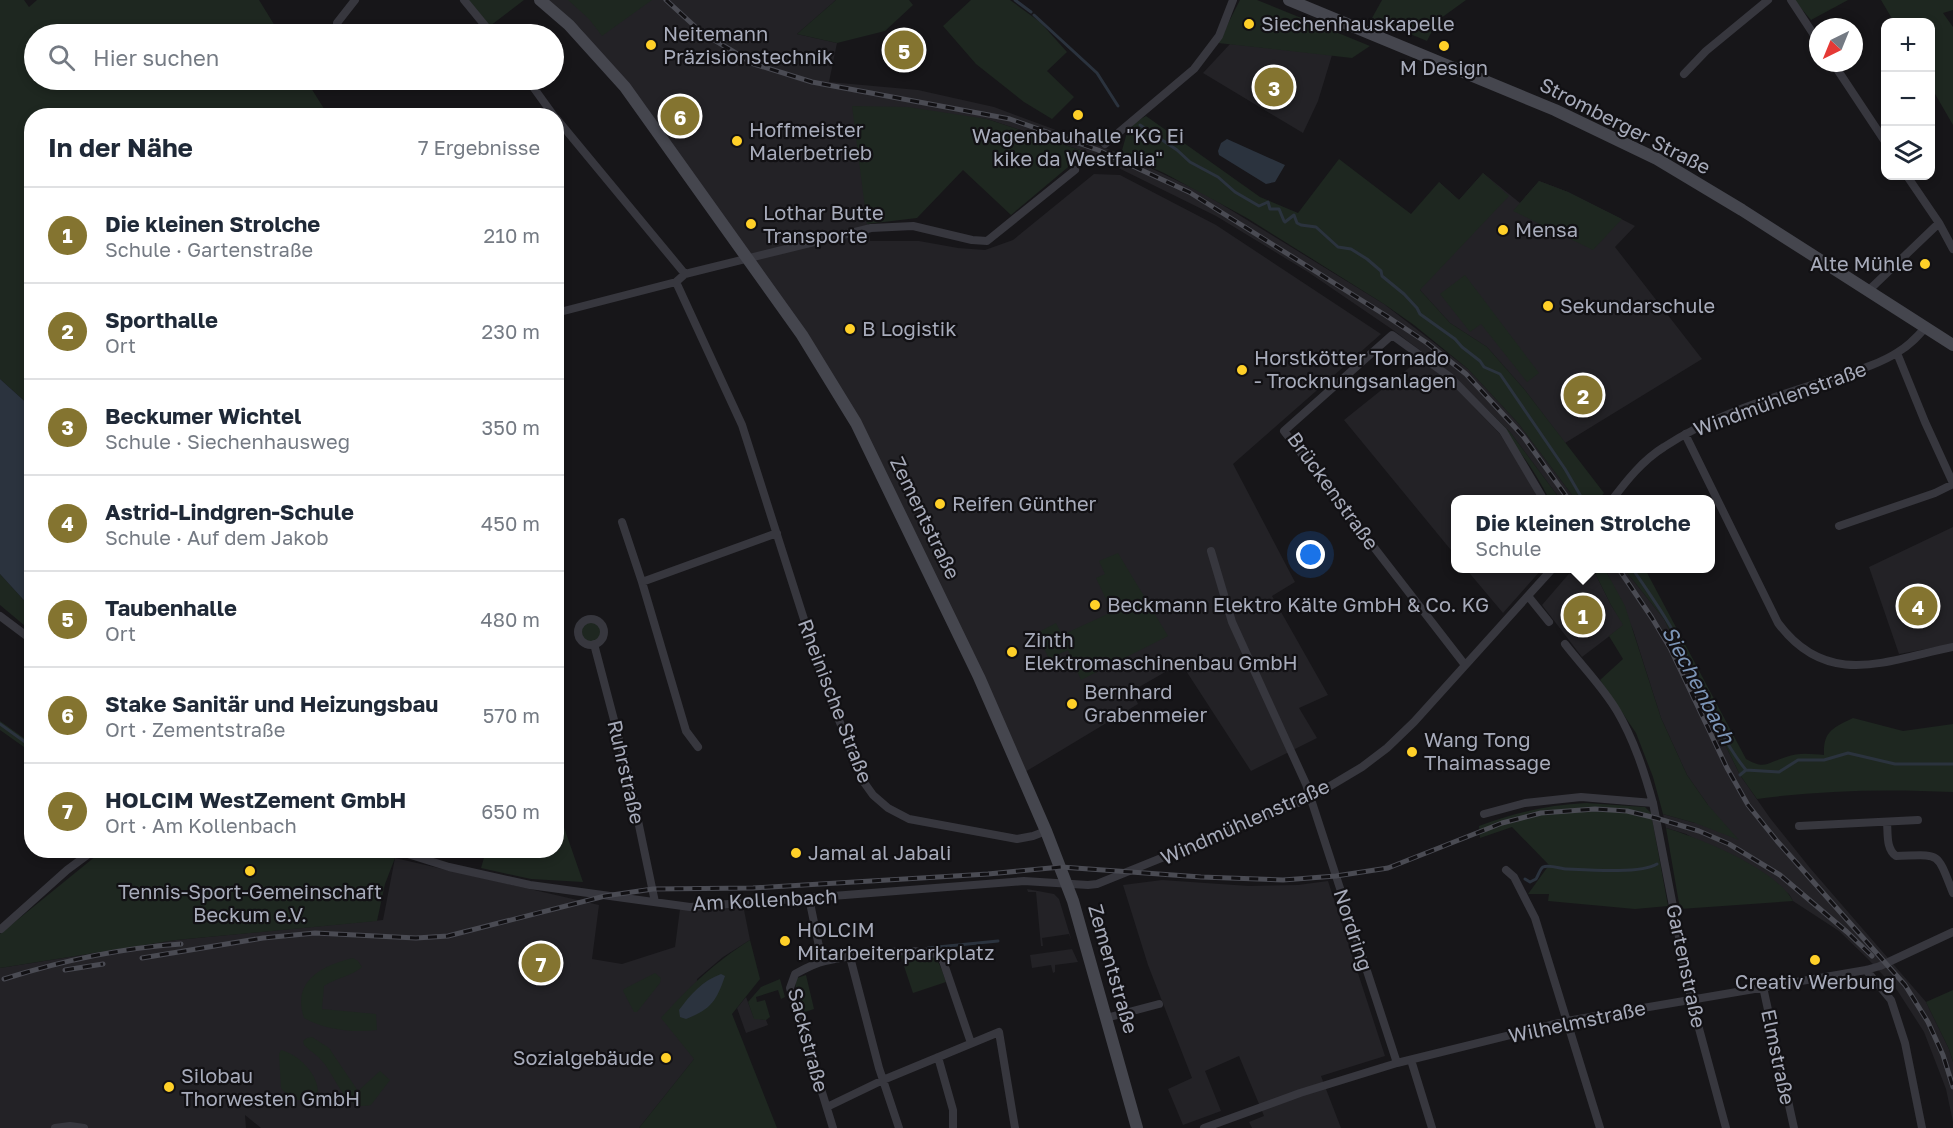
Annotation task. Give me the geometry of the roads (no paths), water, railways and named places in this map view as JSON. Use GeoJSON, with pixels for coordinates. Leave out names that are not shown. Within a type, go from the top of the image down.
{"type":"FeatureCollection","features":[{"type":"Feature","properties":{"kind":"street"},"geometry":{"type":"LineString","coordinates":[[338,24],[355,0]]}},
{"type":"Feature","properties":{"kind":"street"},"geometry":{"type":"LineString","coordinates":[[464,0],[484,24]]}},
{"type":"Feature","properties":{"kind":"street","name":"Zementstraße"},"geometry":{"type":"LineString","coordinates":[[540,0],[576,32],[625,87],[801,335],[856,423],[953,621],[1068,885],[1137,1128]]}},
{"type":"Feature","properties":{"kind":"street"},"geometry":{"type":"LineString","coordinates":[[1105,144],[1194,69],[1219,36],[1233,0]]}},
{"type":"Feature","properties":{"kind":"street","name":"Stromberger Straße"},"geometry":{"type":"LineString","coordinates":[[1288,0],[1555,110],[1648,154],[1742,210],[1953,345]]}},
{"type":"Feature","properties":{"kind":"street"},"geometry":{"type":"LineString","coordinates":[[1683,74],[1706,51],[1768,0]]}},
{"type":"Feature","properties":{"kind":"street"},"geometry":{"type":"LineString","coordinates":[[1791,0],[1809,27]]}},
{"type":"Feature","properties":{"kind":"street"},"geometry":{"type":"LineString","coordinates":[[1839,72],[1881,135]]}},
{"type":"Feature","properties":{"kind":"street"},"geometry":{"type":"LineString","coordinates":[[535,90],[548,108]]}},
{"type":"Feature","properties":{"kind":"street"},"geometry":{"type":"LineString","coordinates":[[564,134],[685,274]]}},
{"type":"Feature","properties":{"kind":"street"},"geometry":{"type":"LineString","coordinates":[[564,311],[676,282],[685,274],[871,228],[913,226],[972,240],[987,241],[1076,170]]}},
{"type":"Feature","properties":{"kind":"street"},"geometry":{"type":"LineString","coordinates":[[1910,180],[1953,249]]}},
{"type":"Feature","properties":{"kind":"street"},"geometry":{"type":"LineString","coordinates":[[1868,291],[1938,223]]}},
{"type":"Feature","properties":{"kind":"street","name":"Rheinische Straße"},"geometry":{"type":"LineString","coordinates":[[676,282],[742,425],[824,682],[856,765],[869,790],[888,808],[909,819],[1017,839],[1046,831]]}},
{"type":"Feature","properties":{"kind":"street","name":"Windmühlenstraße"},"geometry":{"type":"LineString","coordinates":[[1616,495],[1642,465],[1662,448],[1685,434],[1759,402],[1869,366],[1897,353],[1926,328]]}},
{"type":"Feature","properties":{"kind":"street","name":"Brückenstraße"},"geometry":{"type":"LineString","coordinates":[[1466,665],[1284,430],[1392,335],[1450,377],[1503,431],[1541,495]]}},
{"type":"Feature","properties":{"kind":"street"},"geometry":{"type":"LineString","coordinates":[[1839,526],[1935,493],[1953,483],[1897,353]]}},
{"type":"Feature","properties":{"kind":"street"},"geometry":{"type":"LineString","coordinates":[[1685,434],[1778,623],[1797,645],[1820,660],[1853,665],[1953,647]]}},
{"type":"Feature","properties":{"kind":"street"},"geometry":{"type":"LineString","coordinates":[[622,522],[686,731],[698,747]]}},
{"type":"Feature","properties":{"kind":"street"},"geometry":{"type":"LineString","coordinates":[[642,582],[777,533]]}},
{"type":"Feature","properties":{"kind":"street","name":"Nordring"},"geometry":{"type":"LineString","coordinates":[[1211,551],[1232,622],[1306,784],[1397,1063]]}},
{"type":"Feature","properties":{"kind":"street","name":"Windmühlenstraße"},"geometry":{"type":"LineString","coordinates":[[1068,885],[1088,885],[1107,881],[1310,798],[1362,767],[1387,748],[1414,722],[1549,573]]}},
{"type":"Feature","properties":{"kind":"street"},"geometry":{"type":"LineString","coordinates":[[1528,596],[1549,622]]}},
{"type":"Feature","properties":{"kind":"street"},"geometry":{"type":"LineString","coordinates":[[0,616],[24,634]]}},
{"type":"Feature","properties":{"kind":"street","name":"Ruhrstraße"},"geometry":{"type":"LineString","coordinates":[[594,644],[628,773],[655,902]]}},
{"type":"Feature","properties":{"kind":"street","name":"Gartenstraße"},"geometry":{"type":"LineString","coordinates":[[1565,644],[1610,700],[1629,733],[1645,773],[1653,803],[1691,999],[1726,1128]]}},
{"type":"Feature","properties":{"kind":"street"},"geometry":{"type":"LineString","coordinates":[[1485,814],[1525,803],[1581,797],[1653,803]]}},
{"type":"Feature","properties":{"kind":"street"},"geometry":{"type":"LineString","coordinates":[[1799,826],[1918,820]]}},
{"type":"Feature","properties":{"kind":"street"},"geometry":{"type":"LineString","coordinates":[[1887,822],[1889,850],[1896,856],[1931,855],[1936,858],[1941,862],[1953,893]]}},
{"type":"Feature","properties":{"kind":"street"},"geometry":{"type":"LineString","coordinates":[[1,929],[83,858]]}},
{"type":"Feature","properties":{"kind":"street","name":"Am Kollenbach"},"geometry":{"type":"LineString","coordinates":[[420,858],[449,867],[530,885],[690,907],[1024,881],[1068,885]]}},
{"type":"Feature","properties":{"kind":"street"},"geometry":{"type":"LineString","coordinates":[[1506,870],[1514,877],[1535,918],[1600,1128]]}},
{"type":"Feature","properties":{"kind":"street"},"geometry":{"type":"LineString","coordinates":[[809,898],[822,961]]}},
{"type":"Feature","properties":{"kind":"street","name":"Wilhelmstraße"},"geometry":{"type":"LineString","coordinates":[[1204,1128],[1300,1093],[1397,1063],[1568,1021],[1866,970],[1880,966],[1953,932]]}},
{"type":"Feature","properties":{"kind":"street","name":"Sackstraße"},"geometry":{"type":"LineString","coordinates":[[833,1128],[790,988],[795,974],[822,961],[850,957],[890,952],[930,952],[939,955],[943,960],[971,1043]]}},
{"type":"Feature","properties":{"kind":"street"},"geometry":{"type":"LineString","coordinates":[[850,957],[882,1080],[899,1128]]}},
{"type":"Feature","properties":{"kind":"street"},"geometry":{"type":"LineString","coordinates":[[1866,970],[1891,1000],[1905,1043],[1922,1128]]}},
{"type":"Feature","properties":{"kind":"street","name":"Elmstraße"},"geometry":{"type":"LineString","coordinates":[[1763,987],[1794,1128]]}},
{"type":"Feature","properties":{"kind":"street"},"geometry":{"type":"LineString","coordinates":[[1106,1018],[1159,1004]]}},
{"type":"Feature","properties":{"kind":"street"},"geometry":{"type":"LineString","coordinates":[[826,1107],[882,1080],[999,1032],[1016,1128]]}},
{"type":"Feature","properties":{"kind":"street"},"geometry":{"type":"LineString","coordinates":[[938,1057],[953,1110],[953,1128]]}},
{"type":"Feature","properties":{"kind":"street"},"geometry":{"type":"LineString","coordinates":[[1411,1060],[1432,1128]]}},
{"type":"Feature","properties":{"kind":"street"},"geometry":{"type":"LineString","coordinates":[[55,1128],[84,1128]]}},
{"type":"Feature","properties":{"kind":"water"},"geometry":{"type":"Polygon","coordinates":[[[1227,139],[1285,165],[1275,182],[1266,184],[1219,155],[1221,143],[1227,139]]]}},
{"type":"Feature","properties":{"kind":"water"},"geometry":{"type":"Polygon","coordinates":[[[0,379],[24,401],[24,600],[0,574],[0,379]]]}},
{"type":"Feature","properties":{"kind":"water"},"geometry":{"type":"Polygon","coordinates":[[[721,974],[725,976],[712,1003],[701,1012],[686,1019],[680,1017],[679,1010],[693,993],[708,980],[721,974]]]}},
{"type":"Feature","properties":{"kind":"waterway","name":"Siechenbach"},"geometry":{"type":"LineString","coordinates":[[1015,0],[1031,12]]}},
{"type":"Feature","properties":{"kind":"waterway","name":"Siechenbach"},"geometry":{"type":"LineString","coordinates":[[1034,15],[1097,73],[1118,106]]}},
{"type":"Feature","properties":{"kind":"waterway","name":"Siechenbach"},"geometry":{"type":"LineString","coordinates":[[1140,125],[1177,150],[1190,162],[1218,177],[1235,192],[1259,206],[1268,202],[1270,209],[1279,209],[1285,222],[1294,215],[1297,223],[1316,227],[1338,247],[1351,249],[1367,259],[1381,271],[1382,276],[1404,294],[1420,314],[1455,339],[1484,367],[1500,374],[1580,495]]}},
{"type":"Feature","properties":{"kind":"waterway","name":"Siechenbach"},"geometry":{"type":"LineString","coordinates":[[1635,573],[1674,632],[1727,743],[1746,770]]}},
{"type":"Feature","properties":{"kind":"waterway"},"geometry":{"type":"LineString","coordinates":[[0,724],[24,741]]}},
{"type":"Feature","properties":{"kind":"waterway"},"geometry":{"type":"LineString","coordinates":[[1740,775],[1746,770],[1779,772],[1798,760],[1824,760],[1848,753],[1895,764],[1953,764]]}},
{"type":"Feature","properties":{"kind":"waterway"},"geometry":{"type":"LineString","coordinates":[[1525,879],[1530,882],[1536,879],[1541,869],[1546,866],[1614,871],[1639,869],[1657,864]]}},
{"type":"Feature","properties":{"kind":"waterway"},"geometry":{"type":"LineString","coordinates":[[928,948],[998,941]]}},
{"type":"Feature","properties":{"kind":"railway"},"geometry":{"type":"LineString","coordinates":[[666,0],[701,32],[754,64],[812,82],[1010,119],[1098,150],[1189,192],[1385,315],[1427,343],[1466,374],[1523,436],[1565,495]]}},
{"type":"Feature","properties":{"kind":"railway"},"geometry":{"type":"LineString","coordinates":[[1621,573],[1670,648],[1727,768],[1748,805],[1777,841],[1905,985],[1928,1022],[1943,1055],[1953,1087]]}},
{"type":"Feature","properties":{"kind":"railway"},"geometry":{"type":"LineString","coordinates":[[142,958],[263,938],[315,933],[416,938],[448,936],[605,896],[653,889],[753,888],[988,874],[1061,867],[1283,880],[1336,876],[1388,868],[1502,823],[1541,813],[1595,809],[1627,811],[1656,818],[1699,831],[1729,844],[1780,875],[1872,956]]}},
{"type":"Feature","properties":{"kind":"railway"},"geometry":{"type":"LineString","coordinates":[[4,979],[91,956],[181,944]]}},
{"type":"Feature","properties":{"kind":"railway"},"geometry":{"type":"LineString","coordinates":[[65,970],[103,964]]}},
{"type":"Feature","properties":{"kind":"place","name":"Siechenhauskapelle"},"geometry":{"type":"Point","coordinates":[1249,24]}},
{"type":"Feature","properties":{"kind":"place","name":"Neitemann Präzisionstechnik"},"geometry":{"type":"Point","coordinates":[651,45]}},
{"type":"Feature","properties":{"kind":"place","name":"M Design"},"geometry":{"type":"Point","coordinates":[1444,46]}},
{"type":"Feature","properties":{"kind":"place","name":"Taubenhalle"},"geometry":{"type":"Point","coordinates":[904,50]}},
{"type":"Feature","properties":{"kind":"place","name":"Beckumer Wichtel"},"geometry":{"type":"Point","coordinates":[1274,87]}},
{"type":"Feature","properties":{"kind":"place","name":"Wagenbauhalle \"KG Ei kike da Westfalia\""},"geometry":{"type":"Point","coordinates":[1078,115]}},
{"type":"Feature","properties":{"kind":"place","name":"Stake Sanitär und Heizungsbau"},"geometry":{"type":"Point","coordinates":[680,116]}},
{"type":"Feature","properties":{"kind":"place","name":"Hoffmeister Malerbetrieb"},"geometry":{"type":"Point","coordinates":[737,141]}},
{"type":"Feature","properties":{"kind":"place","name":"Lothar Butte Transporte"},"geometry":{"type":"Point","coordinates":[751,224]}},
{"type":"Feature","properties":{"kind":"place","name":"Mensa"},"geometry":{"type":"Point","coordinates":[1503,230]}},
{"type":"Feature","properties":{"kind":"place","name":"Alte Mühle"},"geometry":{"type":"Point","coordinates":[1925,264]}},
{"type":"Feature","properties":{"kind":"place","name":"Sekundarschule"},"geometry":{"type":"Point","coordinates":[1548,306]}},
{"type":"Feature","properties":{"kind":"place","name":"B Logistik"},"geometry":{"type":"Point","coordinates":[850,329]}},
{"type":"Feature","properties":{"kind":"place","name":"Horstkötter Tornado - Trocknungsanlagen"},"geometry":{"type":"Point","coordinates":[1242,370]}},
{"type":"Feature","properties":{"kind":"place","name":"Sporthalle"},"geometry":{"type":"Point","coordinates":[1583,395]}},
{"type":"Feature","properties":{"kind":"place","name":"Reifen Günther"},"geometry":{"type":"Point","coordinates":[940,504]}},
{"type":"Feature","properties":{"kind":"place","name":"Beckmann Elektro Kälte GmbH & Co. KG"},"geometry":{"type":"Point","coordinates":[1095,605]}},
{"type":"Feature","properties":{"kind":"place","name":"Astrid-Lindgren-Schule"},"geometry":{"type":"Point","coordinates":[1918,606]}},
{"type":"Feature","properties":{"kind":"place","name":"Die kleinen Strolche"},"geometry":{"type":"Point","coordinates":[1583,615]}},
{"type":"Feature","properties":{"kind":"place","name":"Zinth Elektromaschinenbau GmbH"},"geometry":{"type":"Point","coordinates":[1012,652]}},
{"type":"Feature","properties":{"kind":"place","name":"Bernhard Grabenmeier"},"geometry":{"type":"Point","coordinates":[1072,704]}},
{"type":"Feature","properties":{"kind":"place","name":"Wang Tong Thaimassage"},"geometry":{"type":"Point","coordinates":[1412,752]}},
{"type":"Feature","properties":{"kind":"place","name":"Jamal al Jabali"},"geometry":{"type":"Point","coordinates":[796,853]}},
{"type":"Feature","properties":{"kind":"place","name":"Tennis-Sport-Gemeinschaft Beckum e.V."},"geometry":{"type":"Point","coordinates":[250,871]}},
{"type":"Feature","properties":{"kind":"place","name":"HOLCIM Mitarbeiterparkplatz"},"geometry":{"type":"Point","coordinates":[785,941]}},
{"type":"Feature","properties":{"kind":"place","name":"Creativ Werbung"},"geometry":{"type":"Point","coordinates":[1815,960]}},
{"type":"Feature","properties":{"kind":"place","name":"HOLCIM WestZement GmbH"},"geometry":{"type":"Point","coordinates":[541,963]}},
{"type":"Feature","properties":{"kind":"place","name":"Sozialgebäude"},"geometry":{"type":"Point","coordinates":[666,1058]}},
{"type":"Feature","properties":{"kind":"place","name":"Silobau Thorwesten GmbH"},"geometry":{"type":"Point","coordinates":[169,1087]}}]}
